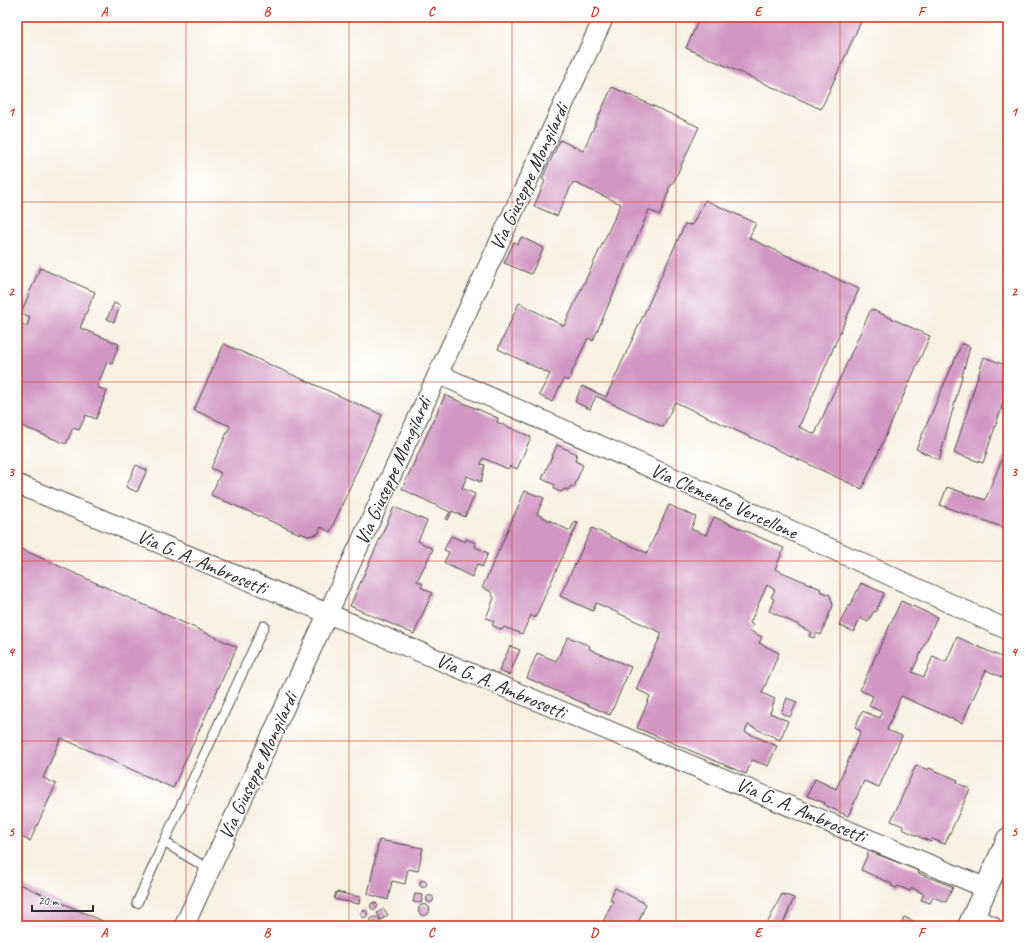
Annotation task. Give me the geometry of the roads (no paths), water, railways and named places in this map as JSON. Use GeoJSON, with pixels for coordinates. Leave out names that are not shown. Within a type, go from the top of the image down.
{"type":"FeatureCollection","features":[{"type":"Feature","properties":{"kind":"street","name":"Via Giuseppe Mongilardi"},"geometry":{"type":"LineString","coordinates":[[184,926],[604,17]]}},
{"type":"Feature","properties":{"kind":"street","name":"Via Clemente Vercellone"},"geometry":{"type":"LineString","coordinates":[[438,374],[773,522],[1008,630]]}},
{"type":"Feature","properties":{"kind":"street","name":"Via G. A. Ambrosetti"},"geometry":{"type":"LineString","coordinates":[[17,484],[986,888]]}},
{"type":"Feature","properties":{"kind":"street"},"geometry":{"type":"LineString","coordinates":[[978,923],[986,888],[1008,839]]}},
{"type":"Feature","properties":{"kind":"lane"},"geometry":{"type":"LineString","coordinates":[[137,903],[264,626]]}},
{"type":"Feature","properties":{"kind":"lane"},"geometry":{"type":"LineString","coordinates":[[164,842],[210,870]]}}]}
